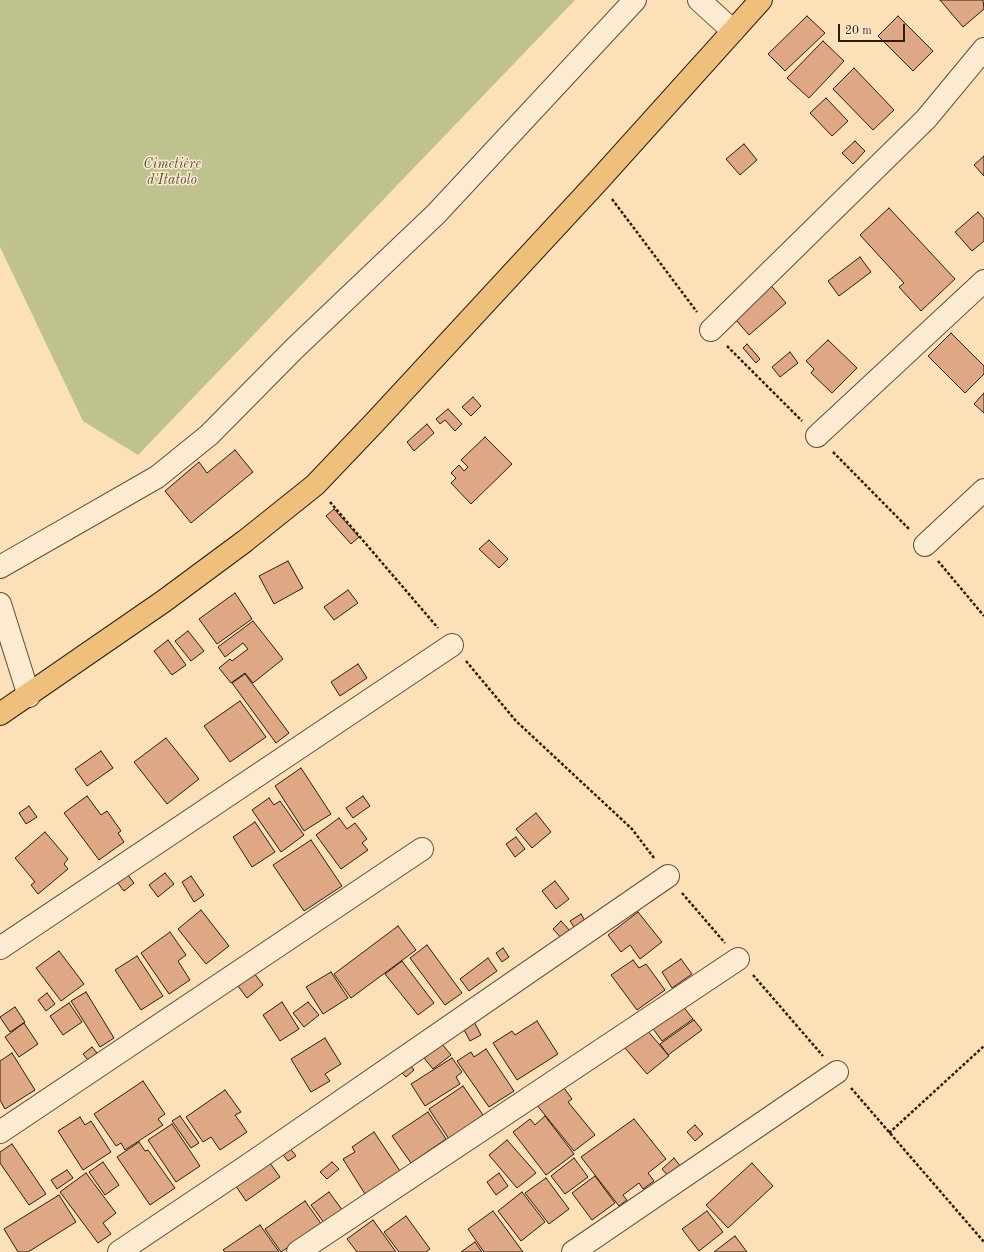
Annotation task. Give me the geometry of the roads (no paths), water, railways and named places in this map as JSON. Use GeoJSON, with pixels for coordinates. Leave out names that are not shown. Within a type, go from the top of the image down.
{"type":"FeatureCollection","features":[{"type":"Feature","properties":{"kind":"highway"},"geometry":{"type":"LineString","coordinates":[[0,714],[29,696],[164,602],[245,541],[315,485],[396,400],[598,181],[734,32],[761,0]]}},
{"type":"Feature","properties":{"kind":"street"},"geometry":{"type":"LineString","coordinates":[[0,568],[157,477],[209,435],[295,348],[436,214],[635,0]]}},
{"type":"Feature","properties":{"kind":"street"},"geometry":{"type":"LineString","coordinates":[[699,0],[734,32]]}},
{"type":"Feature","properties":{"kind":"street"},"geometry":{"type":"LineString","coordinates":[[711,330],[926,119],[984,49]]}},
{"type":"Feature","properties":{"kind":"street"},"geometry":{"type":"LineString","coordinates":[[817,436],[984,281]]}},
{"type":"Feature","properties":{"kind":"street"},"geometry":{"type":"LineString","coordinates":[[925,545],[984,490]]}},
{"type":"Feature","properties":{"kind":"street"},"geometry":{"type":"LineString","coordinates":[[0,604],[29,696]]}},
{"type":"Feature","properties":{"kind":"street"},"geometry":{"type":"LineString","coordinates":[[0,948],[452,645]]}},
{"type":"Feature","properties":{"kind":"street"},"geometry":{"type":"LineString","coordinates":[[0,1132],[422,849]]}},
{"type":"Feature","properties":{"kind":"street"},"geometry":{"type":"LineString","coordinates":[[119,1252],[250,1164],[668,876]]}},
{"type":"Feature","properties":{"kind":"street"},"geometry":{"type":"LineString","coordinates":[[298,1252],[738,959]]}},
{"type":"Feature","properties":{"kind":"street"},"geometry":{"type":"LineString","coordinates":[[573,1252],[837,1072]]}},
{"type":"Feature","properties":{"kind":"park label","name":"Cimetière d'Itatolo"},"geometry":{"type":"Point","coordinates":[172,172]}}]}
